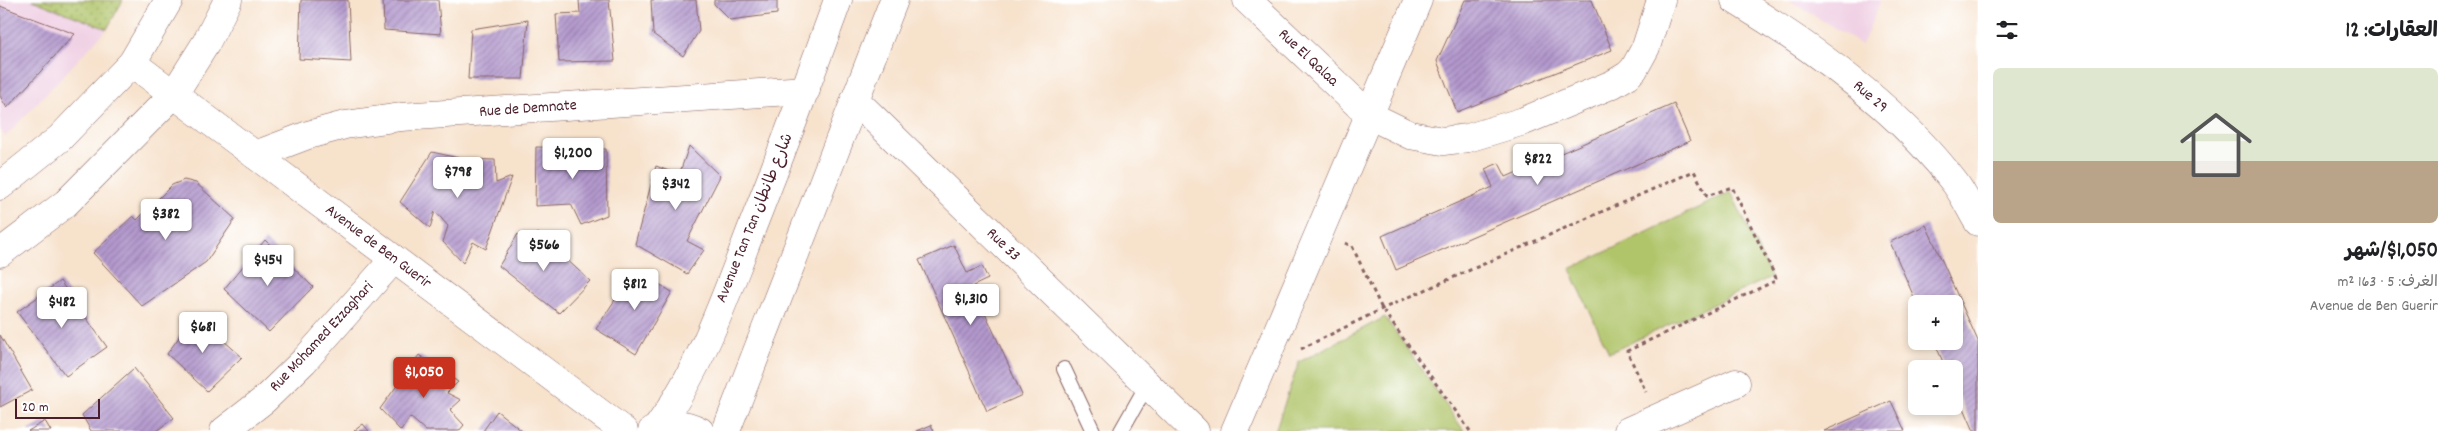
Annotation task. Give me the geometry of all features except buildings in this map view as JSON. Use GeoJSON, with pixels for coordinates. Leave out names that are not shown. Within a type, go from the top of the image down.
{"type":"FeatureCollection","features":[{"type":"Feature","properties":{"kind":"street"},"geometry":{"type":"LineString","coordinates":[[0,186],[60,138],[132,63],[169,0]]}},
{"type":"Feature","properties":{"kind":"street"},"geometry":{"type":"LineString","coordinates":[[0,253],[66,203],[174,94],[206,43],[228,0]]}},
{"type":"Feature","properties":{"kind":"street","name":"Avenue Tan Tan شارع طانطان"},"geometry":{"type":"LineString","coordinates":[[654,429],[689,378],[707,338],[739,262],[806,90],[838,0]]}},
{"type":"Feature","properties":{"kind":"street"},"geometry":{"type":"LineString","coordinates":[[726,431],[894,0]]}},
{"type":"Feature","properties":{"kind":"street","name":"Rue El Qalaa"},"geometry":{"type":"LineString","coordinates":[[1247,0],[1369,116],[1410,135],[1443,141],[1468,138],[1524,121],[1613,84],[1628,75],[1634,69],[1646,46],[1661,0]]}},
{"type":"Feature","properties":{"kind":"street"},"geometry":{"type":"LineString","coordinates":[[1235,431],[1418,0]]}},
{"type":"Feature","properties":{"kind":"street","name":"Rue 29"},"geometry":{"type":"LineString","coordinates":[[1735,0],[1777,26],[1830,64],[1892,117],[1934,157],[1956,184],[1978,222]]}},
{"type":"Feature","properties":{"kind":"street","name":"Avenue de Ben Guerir"},"geometry":{"type":"LineString","coordinates":[[132,63],[624,431]]}},
{"type":"Feature","properties":{"kind":"street","name":"Rue de Demnate"},"geometry":{"type":"LineString","coordinates":[[255,155],[308,135],[345,125],[400,117],[806,90]]}},
{"type":"Feature","properties":{"kind":"street","name":"Rue 33"},"geometry":{"type":"LineString","coordinates":[[855,100],[1195,431]]}},
{"type":"Feature","properties":{"kind":"street","name":"Rue Mohamed Ezzaghari"},"geometry":{"type":"LineString","coordinates":[[224,431],[264,400],[304,361],[394,259]]}},
{"type":"Feature","properties":{"kind":"street"},"geometry":{"type":"LineString","coordinates":[[1628,431],[1736,383]]}},
{"type":"Feature","properties":{"kind":"street"},"geometry":{"type":"LineString","coordinates":[[654,429],[671,424],[686,424],[700,431]]}},
{"type":"Feature","properties":{"kind":"lane"},"geometry":{"type":"LineString","coordinates":[[1064,369],[1094,431]]}},
{"type":"Feature","properties":{"kind":"lane"},"geometry":{"type":"LineString","coordinates":[[1121,431],[1148,385]]}},
{"type":"Feature","properties":{"kind":"path"},"geometry":{"type":"LineString","coordinates":[[1298,352],[1305,346],[1382,309],[1694,171],[1707,196],[1732,187],[1777,280],[1628,351],[1658,418]]}},
{"type":"Feature","properties":{"kind":"path"},"geometry":{"type":"LineString","coordinates":[[1321,228],[1352,246],[1382,309],[1470,431]]}},
{"type":"Feature","properties":{"kind":"shaded area"},"geometry":{"type":"Polygon","coordinates":[[[0,0],[32,0],[107,29],[5,137],[0,128],[0,0]]]}},
{"type":"Feature","properties":{"kind":"shaded area"},"geometry":{"type":"Polygon","coordinates":[[[1789,0],[1881,0],[1862,45],[1789,0]]]}},
{"type":"Feature","properties":{"kind":"green space"},"geometry":{"type":"Polygon","coordinates":[[[32,0],[123,0],[107,29],[32,0]]]}},
{"type":"Feature","properties":{"kind":"green space"},"geometry":{"type":"Polygon","coordinates":[[[1731,192],[1771,277],[1609,353],[1570,269],[1731,192]]]}},
{"type":"Feature","properties":{"kind":"green space"},"geometry":{"type":"Polygon","coordinates":[[[1385,317],[1464,431],[1275,431],[1299,362],[1385,317]]]}}]}
